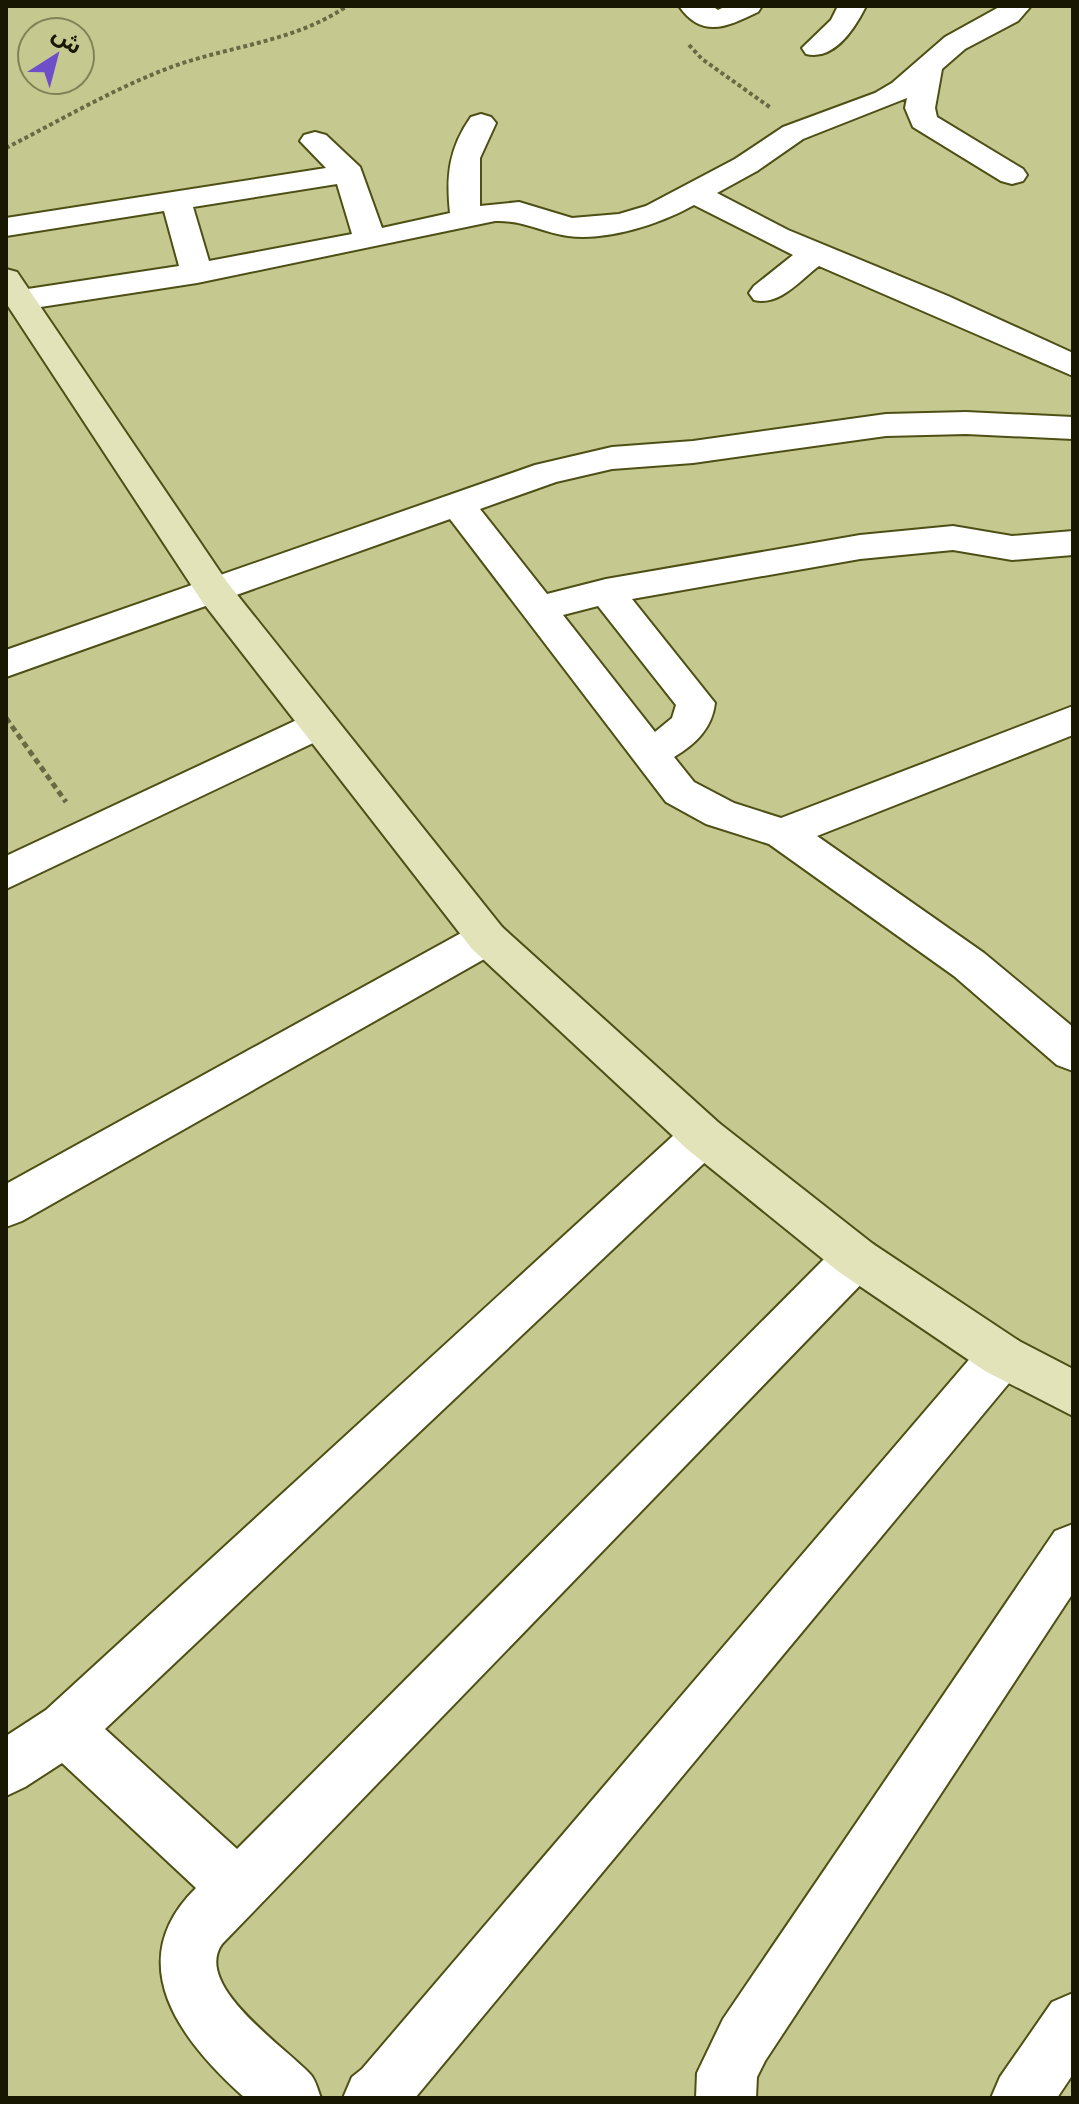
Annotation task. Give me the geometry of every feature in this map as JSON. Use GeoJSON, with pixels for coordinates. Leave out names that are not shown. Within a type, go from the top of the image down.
{"type":"FeatureCollection","features":[{"type":"Feature","properties":{"kind":"street"},"geometry":{"type":"LineString","coordinates":[[693,6],[716,21],[748,6]]}},
{"type":"Feature","properties":{"kind":"street"},"geometry":{"type":"LineString","coordinates":[[816,48],[843,24],[852,6]]}},
{"type":"Feature","properties":{"kind":"street"},"geometry":{"type":"LineString","coordinates":[[1017,6],[1008,15],[955,43],[885,99],[793,133],[746,165],[657,213],[591,228],[570,227],[519,211],[466,216],[370,240],[197,273],[12,292],[214,591],[487,938],[703,1136],[856,1258],[1002,1356],[1073,1394]]}},
{"type":"Feature","properties":{"kind":"street"},"geometry":{"type":"LineString","coordinates":[[928,67],[920,108],[923,121],[1012,175]]}},
{"type":"Feature","properties":{"kind":"street"},"geometry":{"type":"LineString","coordinates":[[466,216],[461,169],[467,148],[481,123]]}},
{"type":"Feature","properties":{"kind":"street"},"geometry":{"type":"LineString","coordinates":[[315,141],[349,173],[370,240]]}},
{"type":"Feature","properties":{"kind":"street"},"geometry":{"type":"LineString","coordinates":[[6,227],[349,173]]}},
{"type":"Feature","properties":{"kind":"street"},"geometry":{"type":"LineString","coordinates":[[694,193],[746,223],[937,303],[1073,366]]}},
{"type":"Feature","properties":{"kind":"street"},"geometry":{"type":"LineString","coordinates":[[176,201],[197,273]]}},
{"type":"Feature","properties":{"kind":"street"},"geometry":{"type":"LineString","coordinates":[[765,293],[816,252]]}},
{"type":"Feature","properties":{"kind":"street"},"geometry":{"type":"LineString","coordinates":[[6,664],[547,473],[612,458],[693,452],[886,425],[966,423],[1073,428]]}},
{"type":"Feature","properties":{"kind":"street"},"geometry":{"type":"LineString","coordinates":[[457,504],[680,792],[720,814],[783,833],[946,945],[1027,1009],[1073,1053]]}},
{"type":"Feature","properties":{"kind":"street"},"geometry":{"type":"LineString","coordinates":[[538,609],[606,591],[792,558],[918,541],[953,538],[1012,548],[1073,543]]}},
{"type":"Feature","properties":{"kind":"street"},"geometry":{"type":"LineString","coordinates":[[606,591],[696,703],[696,715],[688,728],[648,754]]}},
{"type":"Feature","properties":{"kind":"street"},"geometry":{"type":"LineString","coordinates":[[783,833],[1073,720]]}},
{"type":"Feature","properties":{"kind":"street"},"geometry":{"type":"LineString","coordinates":[[6,874],[318,724]]}},
{"type":"Feature","properties":{"kind":"street"},"geometry":{"type":"LineString","coordinates":[[6,1207],[487,938]]}},
{"type":"Feature","properties":{"kind":"street"},"geometry":{"type":"LineString","coordinates":[[6,1768],[65,1729],[703,1136]]}},
{"type":"Feature","properties":{"kind":"street"},"geometry":{"type":"LineString","coordinates":[[291,2098],[214,2024],[193,1984],[188,1965],[188,1950],[193,1937],[856,1258]]}},
{"type":"Feature","properties":{"kind":"street"},"geometry":{"type":"LineString","coordinates":[[373,2098],[1002,1356]]}},
{"type":"Feature","properties":{"kind":"street"},"geometry":{"type":"LineString","coordinates":[[726,2098],[727,2073],[744,2040],[1073,1548]]}},
{"type":"Feature","properties":{"kind":"street"},"geometry":{"type":"LineString","coordinates":[[65,1729],[238,1888]]}},
{"type":"Feature","properties":{"kind":"street"},"geometry":{"type":"LineString","coordinates":[[1021,2098],[1073,2023]]}},
{"type":"Feature","properties":{"kind":"path"},"geometry":{"type":"LineString","coordinates":[[6,148],[162,70],[273,39],[328,19],[347,6]]}},
{"type":"Feature","properties":{"kind":"path"},"geometry":{"type":"LineString","coordinates":[[716,21],[692,39],[688,49],[766,102]]}},
{"type":"Feature","properties":{"kind":"path"},"geometry":{"type":"LineString","coordinates":[[6,718],[90,834]]}}]}
